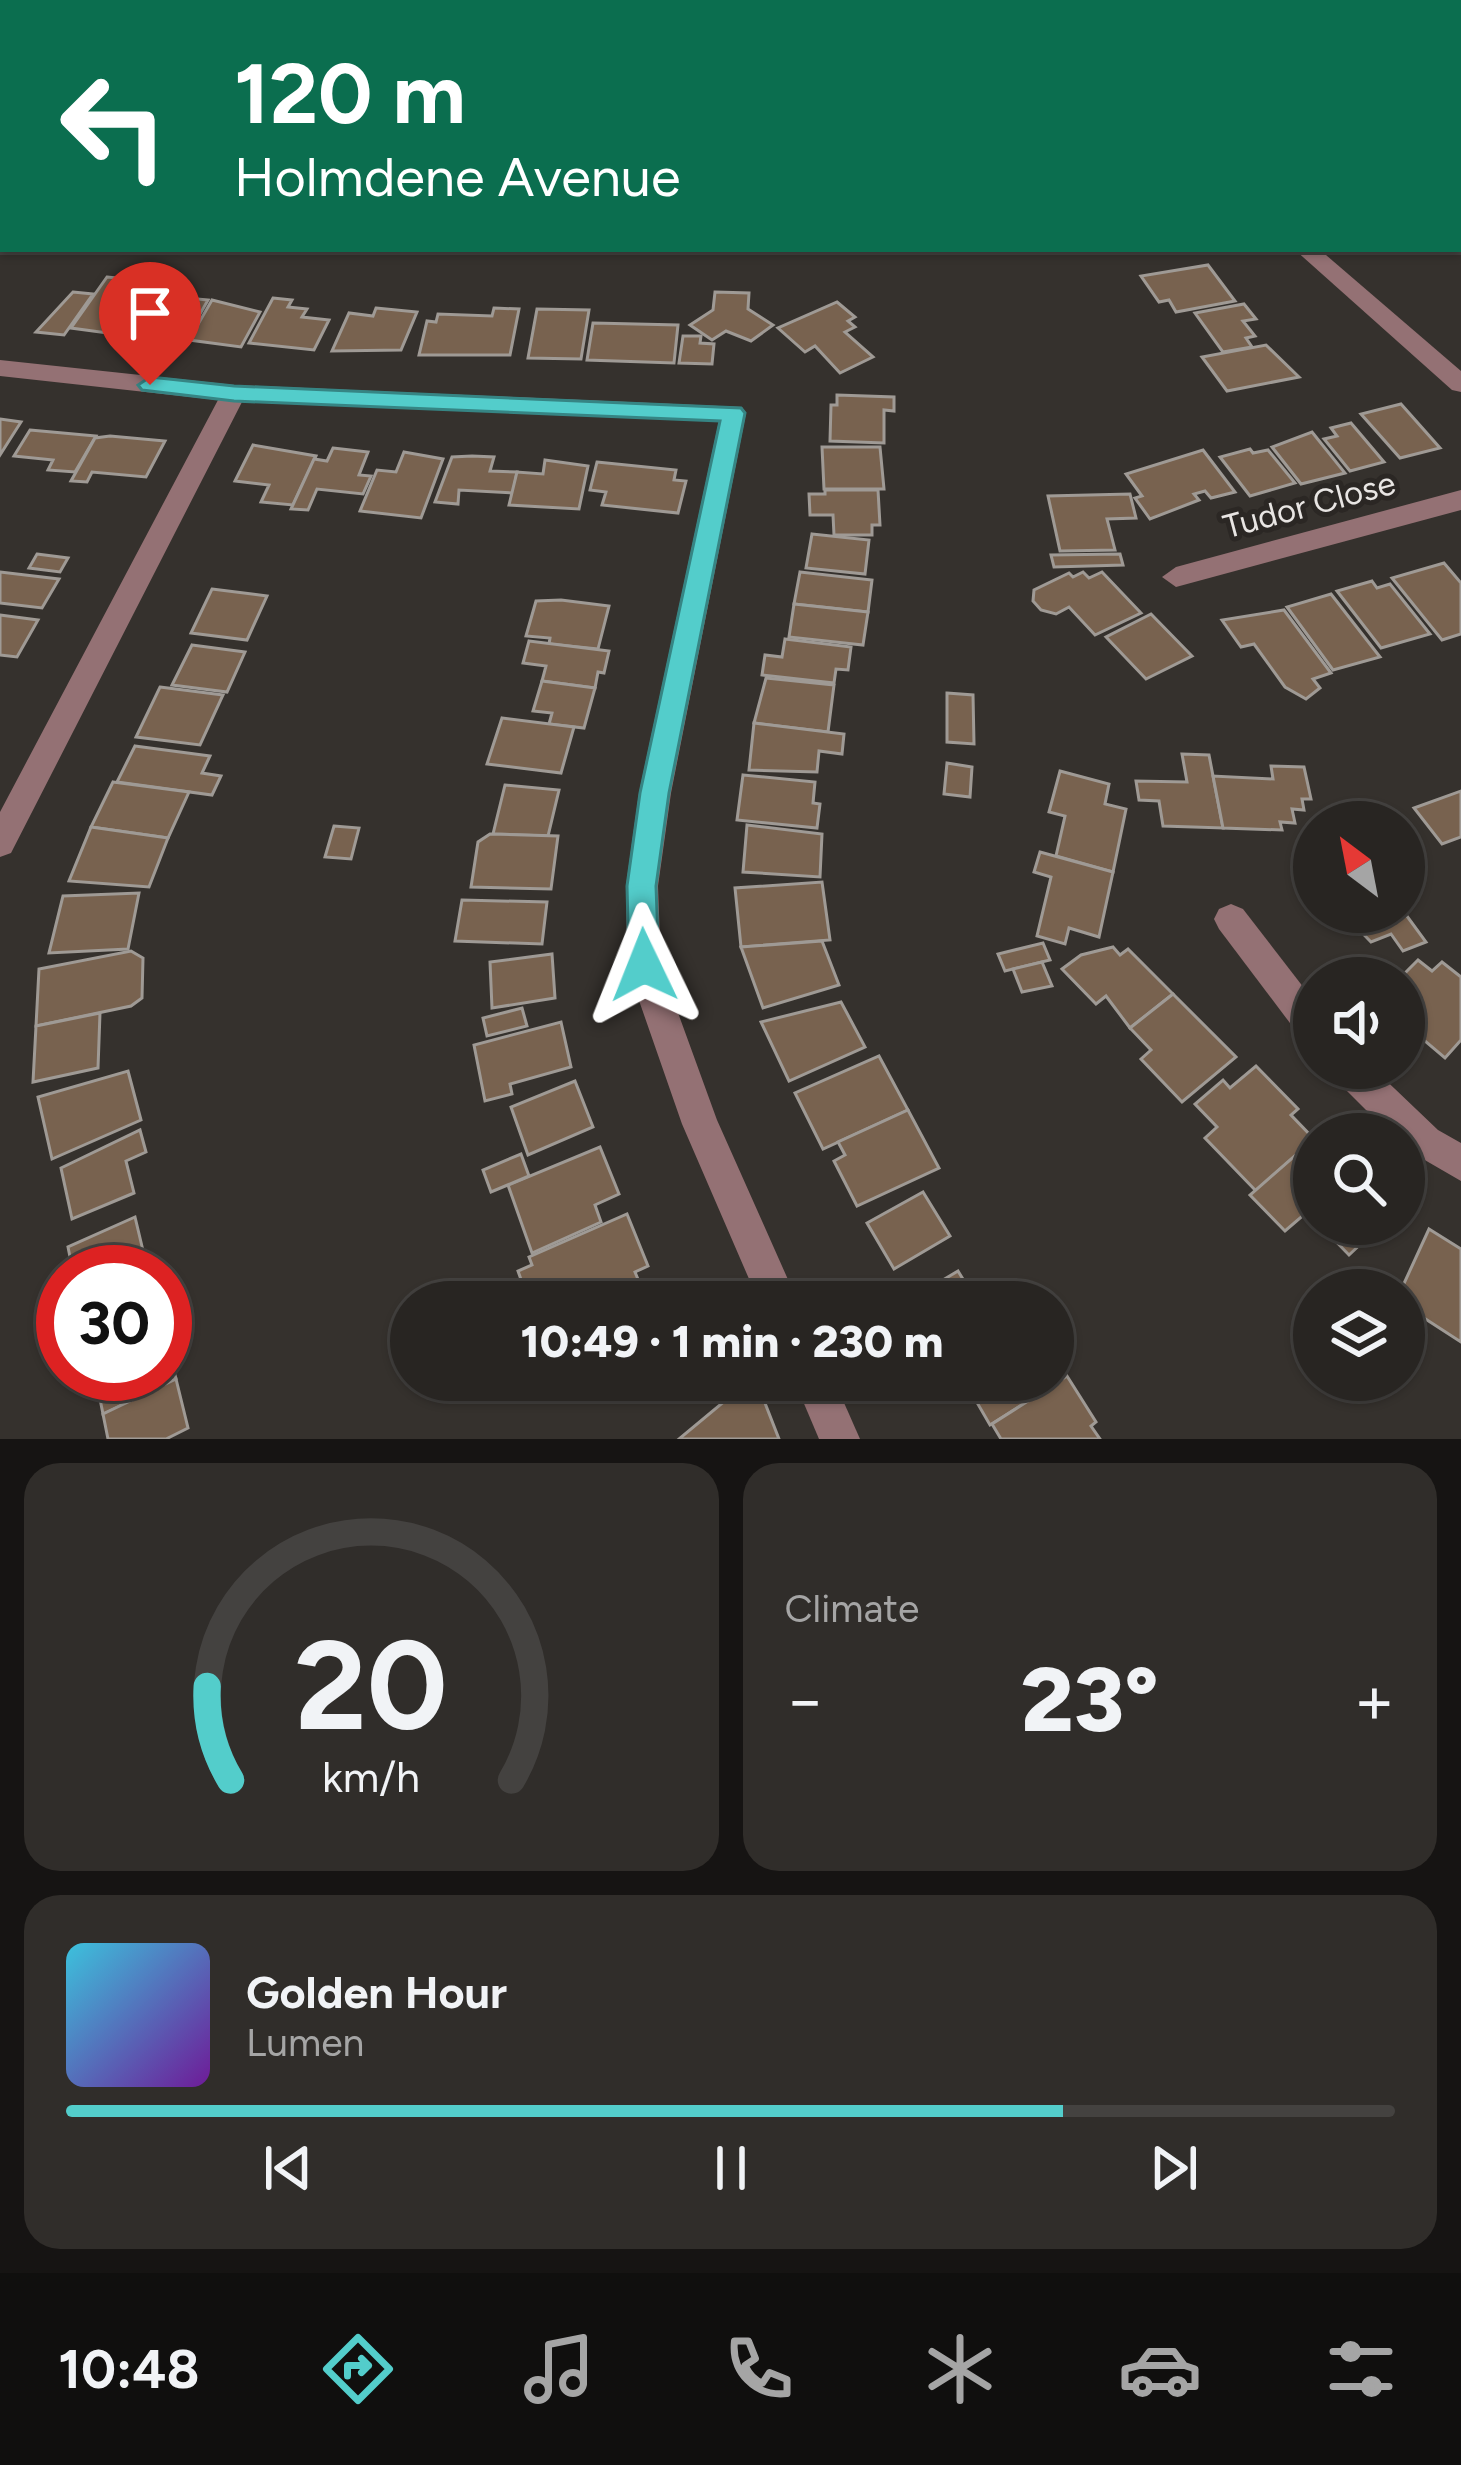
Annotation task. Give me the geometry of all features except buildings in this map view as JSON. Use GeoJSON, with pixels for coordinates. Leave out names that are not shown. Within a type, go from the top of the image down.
{"type":"FeatureCollection","features":[{"type":"Feature","properties":{"kind":"street"},"geometry":{"type":"LineString","coordinates":[[1308,252],[1461,384]]}},
{"type":"Feature","properties":{"kind":"street"},"geometry":{"type":"LineString","coordinates":[[0,368],[234,393],[733,413],[655,793],[641,886],[644,965],[700,1124],[770,1281]]}},
{"type":"Feature","properties":{"kind":"street"},"geometry":{"type":"LineString","coordinates":[[0,843],[234,393]]}},
{"type":"Feature","properties":{"kind":"street","name":"Tudor Close"},"geometry":{"type":"LineString","coordinates":[[1176,577],[1461,500]]}},
{"type":"Feature","properties":{"kind":"street"},"geometry":{"type":"LineString","coordinates":[[1231,919],[1293,1000]]}},
{"type":"Feature","properties":{"kind":"street"},"geometry":{"type":"LineString","coordinates":[[1366,1089],[1425,1143],[1461,1163]]}},
{"type":"Feature","properties":{"kind":"street"},"geometry":{"type":"LineString","coordinates":[[823,1401],[840,1439]]}},
{"type":"Feature","properties":{"kind":"route"},"geometry":{"type":"LineString","coordinates":[[150,385],[234,393],[733,413],[655,793],[641,886],[644,965]]}}]}
